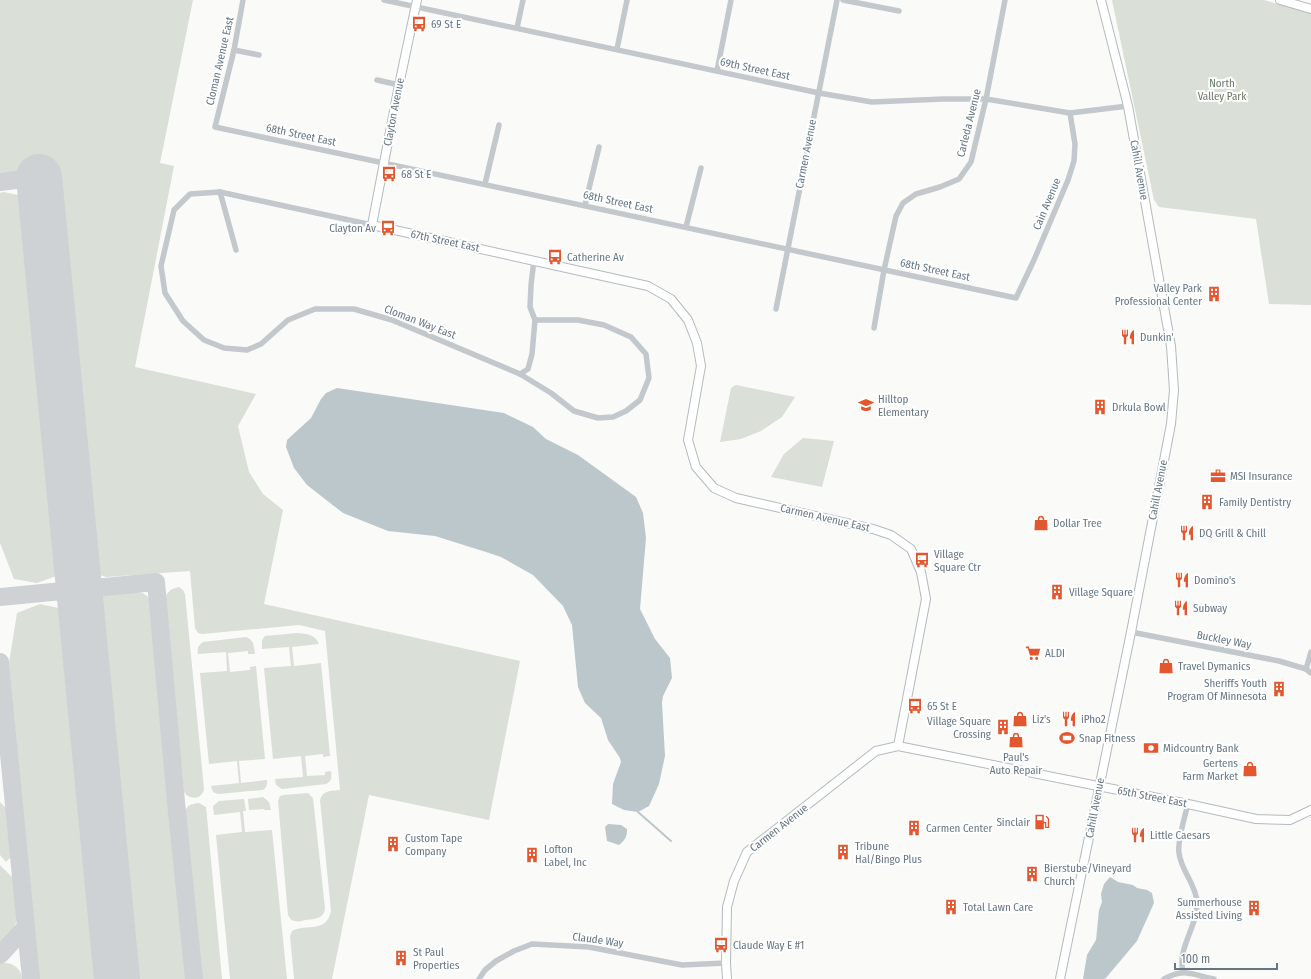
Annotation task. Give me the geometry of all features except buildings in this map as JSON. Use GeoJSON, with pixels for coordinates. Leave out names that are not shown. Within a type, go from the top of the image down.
{"type":"FeatureCollection","features":[{"type":"Feature","properties":{"kind":"street","name":"Cloman Avenue East"},"geometry":{"type":"LineString","coordinates":[[215,127],[234,50],[243,0]]}},
{"type":"Feature","properties":{"kind":"street","name":"69th Street East"},"geometry":{"type":"LineString","coordinates":[[384,0],[416,4],[617,50],[819,93],[872,102],[986,99],[1070,113],[1128,106]]}},
{"type":"Feature","properties":{"kind":"street"},"geometry":{"type":"LineString","coordinates":[[517,28],[523,0]]}},
{"type":"Feature","properties":{"kind":"street"},"geometry":{"type":"LineString","coordinates":[[617,50],[627,0]]}},
{"type":"Feature","properties":{"kind":"street"},"geometry":{"type":"LineString","coordinates":[[717,71],[731,0]]}},
{"type":"Feature","properties":{"kind":"street","name":"Carmen Avenue"},"geometry":{"type":"LineString","coordinates":[[776,308],[837,0]]}},
{"type":"Feature","properties":{"kind":"street"},"geometry":{"type":"LineString","coordinates":[[843,0],[899,11]]}},
{"type":"Feature","properties":{"kind":"street","name":"Carleda Avenue"},"geometry":{"type":"LineString","coordinates":[[874,328],[884,270],[896,216],[903,203],[916,194],[940,187],[959,179],[971,162],[986,99],[1005,0]]}},
{"type":"Feature","properties":{"kind":"street","name":"Cahill Avenue"},"geometry":{"type":"LineString","coordinates":[[1060,979],[1131,632],[1171,424],[1174,390],[1171,346],[1128,106],[1101,0]]}},
{"type":"Feature","properties":{"kind":"street"},"geometry":{"type":"LineString","coordinates":[[1280,0],[1311,9]]}},
{"type":"Feature","properties":{"kind":"street","name":"Clayton Avenue"},"geometry":{"type":"LineString","coordinates":[[372,225],[416,4]]}},
{"type":"Feature","properties":{"kind":"street"},"geometry":{"type":"LineString","coordinates":[[234,50],[259,55]]}},
{"type":"Feature","properties":{"kind":"street"},"geometry":{"type":"LineString","coordinates":[[377,80],[399,84]]}},
{"type":"Feature","properties":{"kind":"street","name":"Cain Avenue"},"geometry":{"type":"LineString","coordinates":[[1016,298],[1068,180],[1074,161],[1075,144],[1070,113]]}},
{"type":"Feature","properties":{"kind":"street"},"geometry":{"type":"LineString","coordinates":[[484,184],[499,125]]}},
{"type":"Feature","properties":{"kind":"street","name":"68th Street East"},"geometry":{"type":"LineString","coordinates":[[215,127],[1016,298]]}},
{"type":"Feature","properties":{"kind":"street"},"geometry":{"type":"LineString","coordinates":[[585,205],[599,147]]}},
{"type":"Feature","properties":{"kind":"street"},"geometry":{"type":"LineString","coordinates":[[686,227],[701,168]]}},
{"type":"Feature","properties":{"kind":"street"},"geometry":{"type":"LineString","coordinates":[[220,192],[236,250]]}},
{"type":"Feature","properties":{"kind":"street","name":"67th Street East"},"geometry":{"type":"LineString","coordinates":[[190,194],[220,192],[648,286],[671,299],[688,320]]}},
{"type":"Feature","properties":{"kind":"street","name":"Cloman Way East"},"geometry":{"type":"LineString","coordinates":[[190,194],[174,210],[161,266],[165,293],[183,321],[204,340],[224,348],[247,350],[261,344],[288,320],[315,309],[354,310],[392,320],[520,374],[551,393],[574,411],[598,418],[613,417],[626,411],[640,400],[649,378],[646,354],[631,337],[604,325],[578,320],[535,320]]}},
{"type":"Feature","properties":{"kind":"street"},"geometry":{"type":"LineString","coordinates":[[520,374],[528,369],[532,354],[535,320],[530,307],[534,260]]}},
{"type":"Feature","properties":{"kind":"street","name":"Carmen Avenue East"},"geometry":{"type":"LineString","coordinates":[[688,320],[697,343],[701,366],[688,440],[696,467],[714,488],[736,498],[873,529],[891,535],[910,549],[921,572],[926,599],[898,746]]}},
{"type":"Feature","properties":{"kind":"street","name":"Buckley Way"},"geometry":{"type":"LineString","coordinates":[[1131,632],[1279,662],[1306,669],[1311,673]]}},
{"type":"Feature","properties":{"kind":"street"},"geometry":{"type":"LineString","coordinates":[[1306,669],[1311,652]]}},
{"type":"Feature","properties":{"kind":"street","name":"Carmen Avenue"},"geometry":{"type":"LineString","coordinates":[[728,979],[726,963],[727,907],[734,881],[747,852],[876,751],[898,746]]}},
{"type":"Feature","properties":{"kind":"street","name":"65th Street East"},"geometry":{"type":"LineString","coordinates":[[898,746],[1256,819],[1290,820],[1311,810]]}},
{"type":"Feature","properties":{"kind":"street"},"geometry":{"type":"LineString","coordinates":[[1183,972],[1182,957],[1197,902],[1194,889],[1185,872],[1178,853],[1188,804]]}},
{"type":"Feature","properties":{"kind":"street","name":"Claude Way"},"geometry":{"type":"LineString","coordinates":[[479,979],[485,970],[496,961],[514,951],[532,944],[589,947],[682,965],[726,963]]}},
{"type":"Feature","properties":{"kind":"street"},"geometry":{"type":"LineString","coordinates":[[1164,979],[1177,972],[1214,979]]}},
{"type":"Feature","properties":{"kind":"green space"},"geometry":{"type":"Polygon","coordinates":[[[0,0],[193,0],[160,163],[174,166],[135,367],[256,394],[238,426],[249,472],[263,494],[283,510],[264,604],[520,661],[489,820],[369,795],[332,979],[294,979],[290,936],[292,931],[315,927],[325,923],[329,918],[331,911],[320,800],[325,793],[340,790],[325,631],[299,625],[202,634],[198,633],[195,628],[190,571],[106,577],[98,574],[94,568],[92,563],[53,168],[0,173],[0,0]]]}},
{"type":"Feature","properties":{"kind":"green space","name":"North Valley Park"},"geometry":{"type":"Polygon","coordinates":[[[1112,0],[1264,0],[1311,13],[1311,305],[1269,304],[1256,219],[1159,207],[1154,200],[1112,0]]]}},
{"type":"Feature","properties":{"kind":"green space"},"geometry":{"type":"Polygon","coordinates":[[[3,192],[24,196],[61,571],[59,575],[37,583],[14,579],[0,543],[0,193],[3,192]]]}},
{"type":"Feature","properties":{"kind":"green space"},"geometry":{"type":"Polygon","coordinates":[[[736,385],[795,397],[782,417],[761,431],[741,439],[720,442],[731,388],[736,385]]]}},
{"type":"Feature","properties":{"kind":"green space"},"geometry":{"type":"Polygon","coordinates":[[[803,438],[834,441],[822,487],[771,477],[784,454],[803,438]]]}},
{"type":"Feature","properties":{"kind":"green space"},"geometry":{"type":"Polygon","coordinates":[[[179,587],[185,594],[204,789],[201,795],[195,798],[186,795],[184,792],[165,603],[168,592],[179,587]]]}},
{"type":"Feature","properties":{"kind":"green space"},"geometry":{"type":"Polygon","coordinates":[[[137,592],[146,595],[152,603],[188,979],[133,979],[97,613],[100,600],[105,595],[137,592]]]}},
{"type":"Feature","properties":{"kind":"green space"},"geometry":{"type":"Polygon","coordinates":[[[40,604],[63,609],[65,611],[101,979],[39,979],[9,663],[17,613],[40,604]]]}},
{"type":"Feature","properties":{"kind":"green space"},"geometry":{"type":"Polygon","coordinates":[[[297,633],[313,636],[319,644],[292,647],[294,666],[321,663],[330,756],[323,757],[323,754],[305,756],[307,776],[325,775],[325,772],[331,771],[331,777],[329,782],[326,784],[282,789],[276,785],[275,779],[303,777],[301,756],[273,759],[264,668],[291,666],[289,647],[262,649],[262,642],[265,636],[297,633]]]}},
{"type":"Feature","properties":{"kind":"green space"},"geometry":{"type":"Polygon","coordinates":[[[246,637],[252,642],[255,654],[248,654],[248,651],[228,653],[230,672],[250,670],[250,667],[256,666],[265,759],[239,761],[241,783],[267,780],[267,785],[263,790],[218,794],[213,792],[211,786],[239,783],[237,761],[209,764],[200,673],[227,671],[226,652],[198,654],[198,649],[203,642],[246,637]]]}},
{"type":"Feature","properties":{"kind":"green space"},"geometry":{"type":"Polygon","coordinates":[[[308,793],[313,798],[325,908],[323,914],[318,918],[294,921],[288,915],[278,801],[280,796],[308,793]]]}},
{"type":"Feature","properties":{"kind":"green space"},"geometry":{"type":"Polygon","coordinates":[[[263,797],[269,802],[271,810],[249,810],[248,799],[263,797]]]}},
{"type":"Feature","properties":{"kind":"green space"},"geometry":{"type":"Polygon","coordinates":[[[244,799],[246,811],[243,811],[245,832],[272,830],[287,979],[230,979],[216,835],[242,832],[240,812],[214,815],[213,806],[219,801],[244,799]]]}},
{"type":"Feature","properties":{"kind":"green space"},"geometry":{"type":"Polygon","coordinates":[[[0,802],[6,808],[11,857],[6,862],[0,855],[0,802]]]}},
{"type":"Feature","properties":{"kind":"green space"},"geometry":{"type":"Polygon","coordinates":[[[199,803],[206,807],[222,979],[202,979],[185,811],[192,804],[199,803]]]}},
{"type":"Feature","properties":{"kind":"green space"},"geometry":{"type":"Polygon","coordinates":[[[0,865],[13,878],[17,918],[15,926],[2,943],[0,943],[0,865]]]}},
{"type":"Feature","properties":{"kind":"green space"},"geometry":{"type":"Polygon","coordinates":[[[2,963],[16,966],[22,979],[0,979],[0,964],[2,963]]]}},
{"type":"Feature","properties":{"kind":"shaded area"},"geometry":{"type":"Polygon","coordinates":[[[337,388],[504,413],[533,427],[546,439],[578,455],[636,497],[643,513],[646,538],[640,609],[655,639],[670,658],[672,678],[663,696],[662,703],[665,756],[659,784],[649,806],[638,812],[624,810],[612,804],[613,784],[621,762],[620,758],[608,740],[601,718],[585,703],[578,687],[572,625],[563,606],[533,575],[501,557],[486,552],[435,536],[388,531],[343,513],[307,485],[294,468],[286,447],[287,440],[311,418],[321,399],[326,393],[337,388]]]}},
{"type":"Feature","properties":{"kind":"shaded area"},"geometry":{"type":"Polygon","coordinates":[[[608,824],[621,825],[627,829],[627,834],[623,842],[619,845],[607,841],[605,827],[608,824]]]}},
{"type":"Feature","properties":{"kind":"shaded area"},"geometry":{"type":"Polygon","coordinates":[[[1110,877],[1118,882],[1147,890],[1152,893],[1154,903],[1137,941],[1105,979],[1083,979],[1087,955],[1096,940],[1099,910],[1102,902],[1101,894],[1104,884],[1110,877]]]}},
{"type":"Feature","properties":{"kind":"waterway"},"geometry":{"type":"LineString","coordinates":[[638,812],[671,841]]}},
{"type":"Feature","properties":{"kind":"taxiway"},"geometry":{"type":"LineString","coordinates":[[0,182],[39,177]]}},
{"type":"Feature","properties":{"kind":"taxiway"},"geometry":{"type":"LineString","coordinates":[[0,597],[156,582],[194,979]]}},
{"type":"Feature","properties":{"kind":"taxiway"},"geometry":{"type":"LineString","coordinates":[[0,662],[31,979]]}},
{"type":"Feature","properties":{"kind":"taxiway"},"geometry":{"type":"LineString","coordinates":[[0,955],[26,927]]}},
{"type":"Feature","properties":{"kind":"runway"},"geometry":{"type":"LineString","coordinates":[[39,177],[117,979]]}},
{"type":"Feature","properties":{"kind":"place","name":"69 St E"},"geometry":{"type":"Point","coordinates":[419,24]}},
{"type":"Feature","properties":{"kind":"place","name":"68 St E"},"geometry":{"type":"Point","coordinates":[389,174]}},
{"type":"Feature","properties":{"kind":"place","name":"Clayton Av"},"geometry":{"type":"Point","coordinates":[388,228]}},
{"type":"Feature","properties":{"kind":"place","name":"Catherine Av"},"geometry":{"type":"Point","coordinates":[555,257]}},
{"type":"Feature","properties":{"kind":"place","name":"Valley Park Professional Center"},"geometry":{"type":"Point","coordinates":[1214,294]}},
{"type":"Feature","properties":{"kind":"place","name":"Dunkin'"},"geometry":{"type":"Point","coordinates":[1128,337]}},
{"type":"Feature","properties":{"kind":"place","name":"Hilltop Elementary"},"geometry":{"type":"Point","coordinates":[866,405]}},
{"type":"Feature","properties":{"kind":"place","name":"Drkula Bowl"},"geometry":{"type":"Point","coordinates":[1100,407]}},
{"type":"Feature","properties":{"kind":"place","name":"MSI Insurance"},"geometry":{"type":"Point","coordinates":[1218,476]}},
{"type":"Feature","properties":{"kind":"place","name":"Family Dentistry"},"geometry":{"type":"Point","coordinates":[1207,502]}},
{"type":"Feature","properties":{"kind":"place","name":"Dollar Tree"},"geometry":{"type":"Point","coordinates":[1041,523]}},
{"type":"Feature","properties":{"kind":"place","name":"DQ Grill & Chill"},"geometry":{"type":"Point","coordinates":[1187,533]}},
{"type":"Feature","properties":{"kind":"place","name":"Village Square Ctr"},"geometry":{"type":"Point","coordinates":[922,560]}},
{"type":"Feature","properties":{"kind":"place","name":"Domino's"},"geometry":{"type":"Point","coordinates":[1182,580]}},
{"type":"Feature","properties":{"kind":"place","name":"Village Square"},"geometry":{"type":"Point","coordinates":[1057,592]}},
{"type":"Feature","properties":{"kind":"place","name":"Subway"},"geometry":{"type":"Point","coordinates":[1181,608]}},
{"type":"Feature","properties":{"kind":"place","name":"ALDI"},"geometry":{"type":"Point","coordinates":[1033,653]}},
{"type":"Feature","properties":{"kind":"place","name":"Travel Dymanics"},"geometry":{"type":"Point","coordinates":[1166,666]}},
{"type":"Feature","properties":{"kind":"place","name":"Sheriffs Youth Program Of Minnesota"},"geometry":{"type":"Point","coordinates":[1279,689]}},
{"type":"Feature","properties":{"kind":"place","name":"65 St E"},"geometry":{"type":"Point","coordinates":[915,706]}},
{"type":"Feature","properties":{"kind":"place","name":"Liz's"},"geometry":{"type":"Point","coordinates":[1020,719]}},
{"type":"Feature","properties":{"kind":"place","name":"iPho2"},"geometry":{"type":"Point","coordinates":[1069,719]}},
{"type":"Feature","properties":{"kind":"place","name":"Village Square Crossing"},"geometry":{"type":"Point","coordinates":[1003,727]}},
{"type":"Feature","properties":{"kind":"place","name":"Snap Fitness"},"geometry":{"type":"Point","coordinates":[1067,738]}},
{"type":"Feature","properties":{"kind":"place","name":"Paul's Auto Repair"},"geometry":{"type":"Point","coordinates":[1016,740]}},
{"type":"Feature","properties":{"kind":"place","name":"Midcountry Bank"},"geometry":{"type":"Point","coordinates":[1151,748]}},
{"type":"Feature","properties":{"kind":"place","name":"Gertens Farm Market"},"geometry":{"type":"Point","coordinates":[1250,769]}},
{"type":"Feature","properties":{"kind":"place","name":"Sinclair"},"geometry":{"type":"Point","coordinates":[1042,822]}},
{"type":"Feature","properties":{"kind":"place","name":"Carmen Center"},"geometry":{"type":"Point","coordinates":[914,828]}},
{"type":"Feature","properties":{"kind":"place","name":"Little Caesars"},"geometry":{"type":"Point","coordinates":[1138,835]}},
{"type":"Feature","properties":{"kind":"place","name":"Custom Tape Company"},"geometry":{"type":"Point","coordinates":[393,844]}},
{"type":"Feature","properties":{"kind":"place","name":"Tribune Hal/Bingo Plus"},"geometry":{"type":"Point","coordinates":[843,852]}},
{"type":"Feature","properties":{"kind":"place","name":"Lofton Label, Inc"},"geometry":{"type":"Point","coordinates":[532,855]}},
{"type":"Feature","properties":{"kind":"place","name":"Bierstube/Vineyard Church"},"geometry":{"type":"Point","coordinates":[1032,874]}},
{"type":"Feature","properties":{"kind":"place","name":"Total Lawn Care"},"geometry":{"type":"Point","coordinates":[951,907]}},
{"type":"Feature","properties":{"kind":"place","name":"Summerhouse Assisted Living"},"geometry":{"type":"Point","coordinates":[1254,908]}},
{"type":"Feature","properties":{"kind":"place","name":"Claude Way E #1"},"geometry":{"type":"Point","coordinates":[721,945]}},
{"type":"Feature","properties":{"kind":"place","name":"St Paul Properties"},"geometry":{"type":"Point","coordinates":[401,958]}}]}
